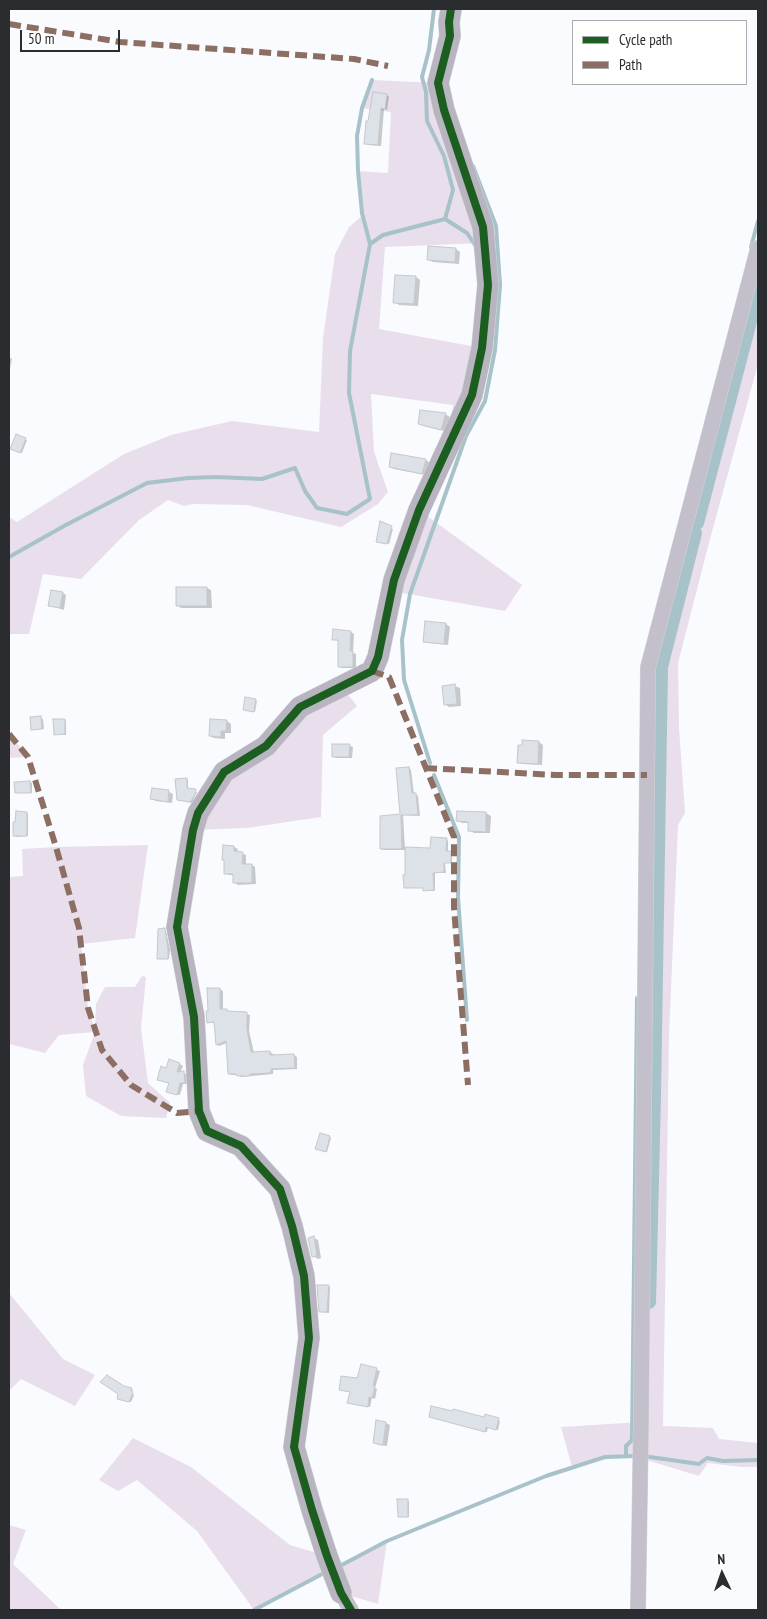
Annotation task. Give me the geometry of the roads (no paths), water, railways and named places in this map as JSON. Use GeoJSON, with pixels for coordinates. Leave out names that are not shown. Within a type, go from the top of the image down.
{"type":"FeatureCollection","features":[{"type":"Feature","properties":{"kind":"street"},"geometry":{"type":"LineString","coordinates":[[346,1601],[327,1556],[294,1447],[309,1338],[304,1276],[292,1226],[280,1188],[241,1146],[207,1131],[199,1111],[194,1017],[177,927],[193,830],[198,813],[224,772],[266,746],[300,707],[372,672],[378,657],[394,580],[418,510],[472,395],[482,348],[488,285],[483,227],[444,110],[438,83],[450,36],[449,22],[451,9]]}},
{"type":"Feature","properties":{"kind":"street"},"geometry":{"type":"LineString","coordinates":[[638,1610],[648,667],[758,248]]}},
{"type":"Feature","properties":{"kind":"waterway"},"geometry":{"type":"LineString","coordinates":[[9,557],[147,483],[216,477],[262,479],[295,468],[305,491],[317,508],[347,514],[370,499],[349,393],[350,351],[370,244],[383,235],[445,219],[453,190],[444,156],[427,121],[426,92],[422,77],[429,50],[434,9]]}},
{"type":"Feature","properties":{"kind":"waterway"},"geometry":{"type":"LineString","coordinates":[[370,244],[362,213],[357,136],[362,108],[372,80]]}},
{"type":"Feature","properties":{"kind":"waterway"},"geometry":{"type":"LineString","coordinates":[[430,763],[404,680],[402,640],[410,594],[466,436],[485,401],[495,350],[500,285],[496,226],[473,166]]}},
{"type":"Feature","properties":{"kind":"waterway"},"geometry":{"type":"LineString","coordinates":[[445,219],[467,233],[475,245]]}},
{"type":"Feature","properties":{"kind":"waterway"},"geometry":{"type":"LineString","coordinates":[[751,247],[758,221]]}},
{"type":"Feature","properties":{"kind":"waterway"},"geometry":{"type":"LineString","coordinates":[[697,523],[758,291]]}},
{"type":"Feature","properties":{"kind":"waterway"},"geometry":{"type":"LineString","coordinates":[[649,1302],[661,667],[695,533]]}},
{"type":"Feature","properties":{"kind":"waterway"},"geometry":{"type":"LineString","coordinates":[[434,775],[459,837],[458,898],[467,1020]]}},
{"type":"Feature","properties":{"kind":"waterway"},"geometry":{"type":"LineString","coordinates":[[626,1456],[626,1446],[632,1440],[637,998]]}},
{"type":"Feature","properties":{"kind":"waterway"},"geometry":{"type":"LineString","coordinates":[[338,1567],[387,1541],[546,1476],[605,1457],[636,1456]]}},
{"type":"Feature","properties":{"kind":"waterway"},"geometry":{"type":"LineString","coordinates":[[643,1456],[699,1464],[707,1458],[723,1461],[758,1460]]}},
{"type":"Feature","properties":{"kind":"waterway"},"geometry":{"type":"LineString","coordinates":[[254,1610],[326,1572]]}}]}
